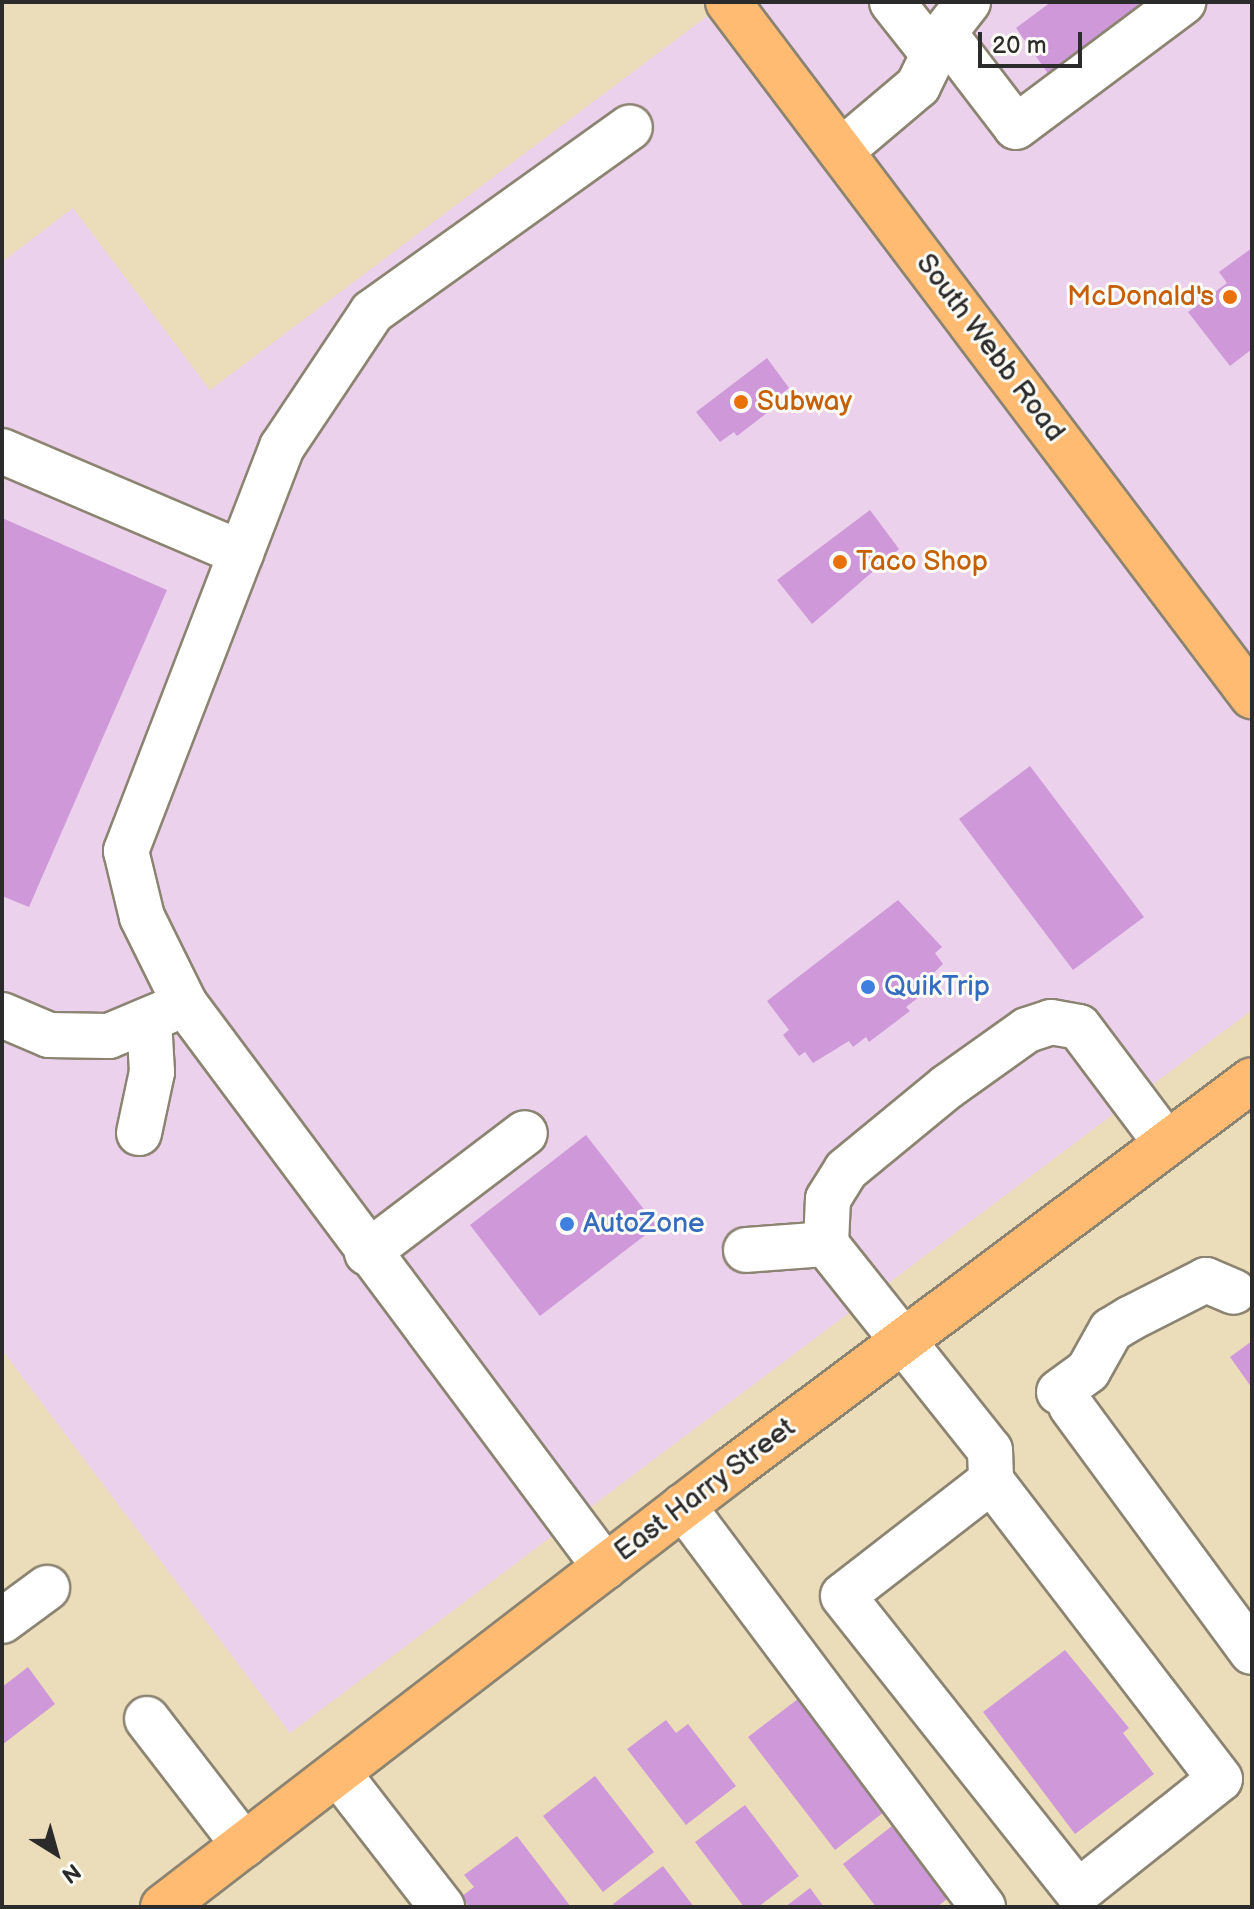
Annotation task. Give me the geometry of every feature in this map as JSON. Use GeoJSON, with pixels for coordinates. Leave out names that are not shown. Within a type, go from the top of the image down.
{"type":"FeatureCollection","features":[{"type":"Feature","properties":{"kind":"main road","name":"South Webb Road"},"geometry":{"type":"LineString","coordinates":[[728,2],[1252,696]]}},
{"type":"Feature","properties":{"kind":"main road","name":"East Harry Street"},"geometry":{"type":"LineString","coordinates":[[163,1907],[683,1506],[1252,1080]]}},
{"type":"Feature","properties":{"kind":"lane"},"geometry":{"type":"LineString","coordinates":[[892,2],[948,30],[1016,127],[1183,2]]}},
{"type":"Feature","properties":{"kind":"lane"},"geometry":{"type":"LineString","coordinates":[[841,151],[918,86],[948,30]]}},
{"type":"Feature","properties":{"kind":"lane"},"geometry":{"type":"LineString","coordinates":[[605,1567],[367,1253],[167,1012],[126,851],[282,447],[372,312],[630,127]]}},
{"type":"Feature","properties":{"kind":"lane"},"geometry":{"type":"LineString","coordinates":[[2,451],[241,553]]}},
{"type":"Feature","properties":{"kind":"lane"},"geometry":{"type":"LineString","coordinates":[[2,1015],[49,1035],[109,1036],[167,1012]]}},
{"type":"Feature","properties":{"kind":"lane"},"geometry":{"type":"LineString","coordinates":[[139,1133],[167,1012]]}},
{"type":"Feature","properties":{"kind":"lane"},"geometry":{"type":"LineString","coordinates":[[991,1481],[843,1596],[1078,1892],[1220,1779],[991,1481],[990,1450],[826,1244],[828,1199],[846,1170],[947,1087],[1027,1030],[1051,1022],[1079,1027],[1166,1143]]}},
{"type":"Feature","properties":{"kind":"lane"},"geometry":{"type":"LineString","coordinates":[[367,1253],[525,1133]]}},
{"type":"Feature","properties":{"kind":"lane"},"geometry":{"type":"LineString","coordinates":[[746,1250],[826,1244]]}},
{"type":"Feature","properties":{"kind":"lane"},"geometry":{"type":"LineString","coordinates":[[1234,1292],[1206,1280],[1111,1330],[1088,1371],[1065,1399],[1252,1652]]}},
{"type":"Feature","properties":{"kind":"lane"},"geometry":{"type":"LineString","coordinates":[[683,1506],[983,1907]]}},
{"type":"Feature","properties":{"kind":"lane"},"geometry":{"type":"LineString","coordinates":[[2,1621],[47,1588]]}},
{"type":"Feature","properties":{"kind":"lane"},"geometry":{"type":"LineString","coordinates":[[147,1719],[244,1845]]}},
{"type":"Feature","properties":{"kind":"lane"},"geometry":{"type":"LineString","coordinates":[[338,1773],[442,1907]]}},
{"type":"Feature","properties":{"kind":"shaded area"},"geometry":{"type":"Polygon","coordinates":[[[726,2],[1252,2],[1252,1010],[290,1733],[2,1350],[2,262],[73,208],[210,390],[726,2]]]}},
{"type":"Feature","properties":{"kind":"building"},"geometry":{"type":"Polygon","coordinates":[[[1051,2],[1162,2],[1054,82],[1016,28],[1051,2]]]}},
{"type":"Feature","properties":{"kind":"building","name":"McDonald's"},"geometry":{"type":"Polygon","coordinates":[[[1252,248],[1252,349],[1230,366],[1188,312],[1227,283],[1219,272],[1252,248]]]}},
{"type":"Feature","properties":{"kind":"building"},"geometry":{"type":"Polygon","coordinates":[[[767,358],[789,388],[769,404],[772,409],[737,436],[734,432],[720,442],[696,412],[767,358]]]}},
{"type":"Feature","properties":{"kind":"building"},"geometry":{"type":"Polygon","coordinates":[[[870,510],[899,549],[812,624],[777,580],[870,510]]]}},
{"type":"Feature","properties":{"kind":"building"},"geometry":{"type":"Polygon","coordinates":[[[2,518],[167,590],[29,907],[2,896],[2,518]]]}},
{"type":"Feature","properties":{"kind":"building"},"geometry":{"type":"Polygon","coordinates":[[[1030,766],[1144,917],[1073,970],[959,819],[1030,766]]]}},
{"type":"Feature","properties":{"kind":"building"},"geometry":{"type":"Polygon","coordinates":[[[898,900],[942,947],[935,953],[943,964],[915,991],[919,997],[906,1007],[910,1011],[869,1042],[866,1037],[853,1047],[849,1041],[813,1063],[805,1052],[799,1056],[783,1035],[789,1030],[767,1001],[898,900]]]}},
{"type":"Feature","properties":{"kind":"building"},"geometry":{"type":"Polygon","coordinates":[[[586,1135],[657,1226],[540,1316],[470,1225],[586,1135]]]}},
{"type":"Feature","properties":{"kind":"building"},"geometry":{"type":"Polygon","coordinates":[[[1252,1341],[1252,1388],[1230,1357],[1252,1341]]]}},
{"type":"Feature","properties":{"kind":"building"},"geometry":{"type":"Polygon","coordinates":[[[1065,1650],[1129,1728],[1123,1733],[1154,1774],[1075,1834],[983,1712],[1065,1650]]]}},
{"type":"Feature","properties":{"kind":"building"},"geometry":{"type":"Polygon","coordinates":[[[28,1667],[55,1704],[2,1745],[2,1687],[28,1667]]]}},
{"type":"Feature","properties":{"kind":"building"},"geometry":{"type":"Polygon","coordinates":[[[798,1699],[884,1812],[835,1850],[748,1737],[798,1699]]]}},
{"type":"Feature","properties":{"kind":"building"},"geometry":{"type":"Polygon","coordinates":[[[666,1720],[676,1733],[688,1724],[736,1786],[686,1825],[627,1749],[666,1720]]]}},
{"type":"Feature","properties":{"kind":"building"},"geometry":{"type":"Polygon","coordinates":[[[595,1776],[654,1852],[603,1892],[543,1816],[595,1776]]]}},
{"type":"Feature","properties":{"kind":"building"},"geometry":{"type":"Polygon","coordinates":[[[745,1805],[799,1876],[758,1907],[744,1907],[695,1842],[745,1805]]]}},
{"type":"Feature","properties":{"kind":"building"},"geometry":{"type":"Polygon","coordinates":[[[892,1826],[947,1899],[937,1907],[876,1907],[843,1864],[892,1826]]]}},
{"type":"Feature","properties":{"kind":"building"},"geometry":{"type":"Polygon","coordinates":[[[517,1836],[571,1907],[469,1907],[461,1897],[474,1887],[464,1875],[517,1836]]]}},
{"type":"Feature","properties":{"kind":"building"},"geometry":{"type":"Polygon","coordinates":[[[663,1866],[694,1907],[616,1907],[613,1904],[663,1866]]]}},
{"type":"Feature","properties":{"kind":"building"},"geometry":{"type":"Polygon","coordinates":[[[810,1888],[824,1907],[785,1907],[810,1888]]]}},
{"type":"Feature","properties":{"kind":"place","name":"McDonald's"},"geometry":{"type":"Point","coordinates":[1230,297]}},
{"type":"Feature","properties":{"kind":"place","name":"Subway"},"geometry":{"type":"Point","coordinates":[741,402]}},
{"type":"Feature","properties":{"kind":"place","name":"Taco Shop"},"geometry":{"type":"Point","coordinates":[840,562]}},
{"type":"Feature","properties":{"kind":"place","name":"QuikTrip"},"geometry":{"type":"Point","coordinates":[868,987]}},
{"type":"Feature","properties":{"kind":"place","name":"AutoZone"},"geometry":{"type":"Point","coordinates":[567,1224]}}]}
